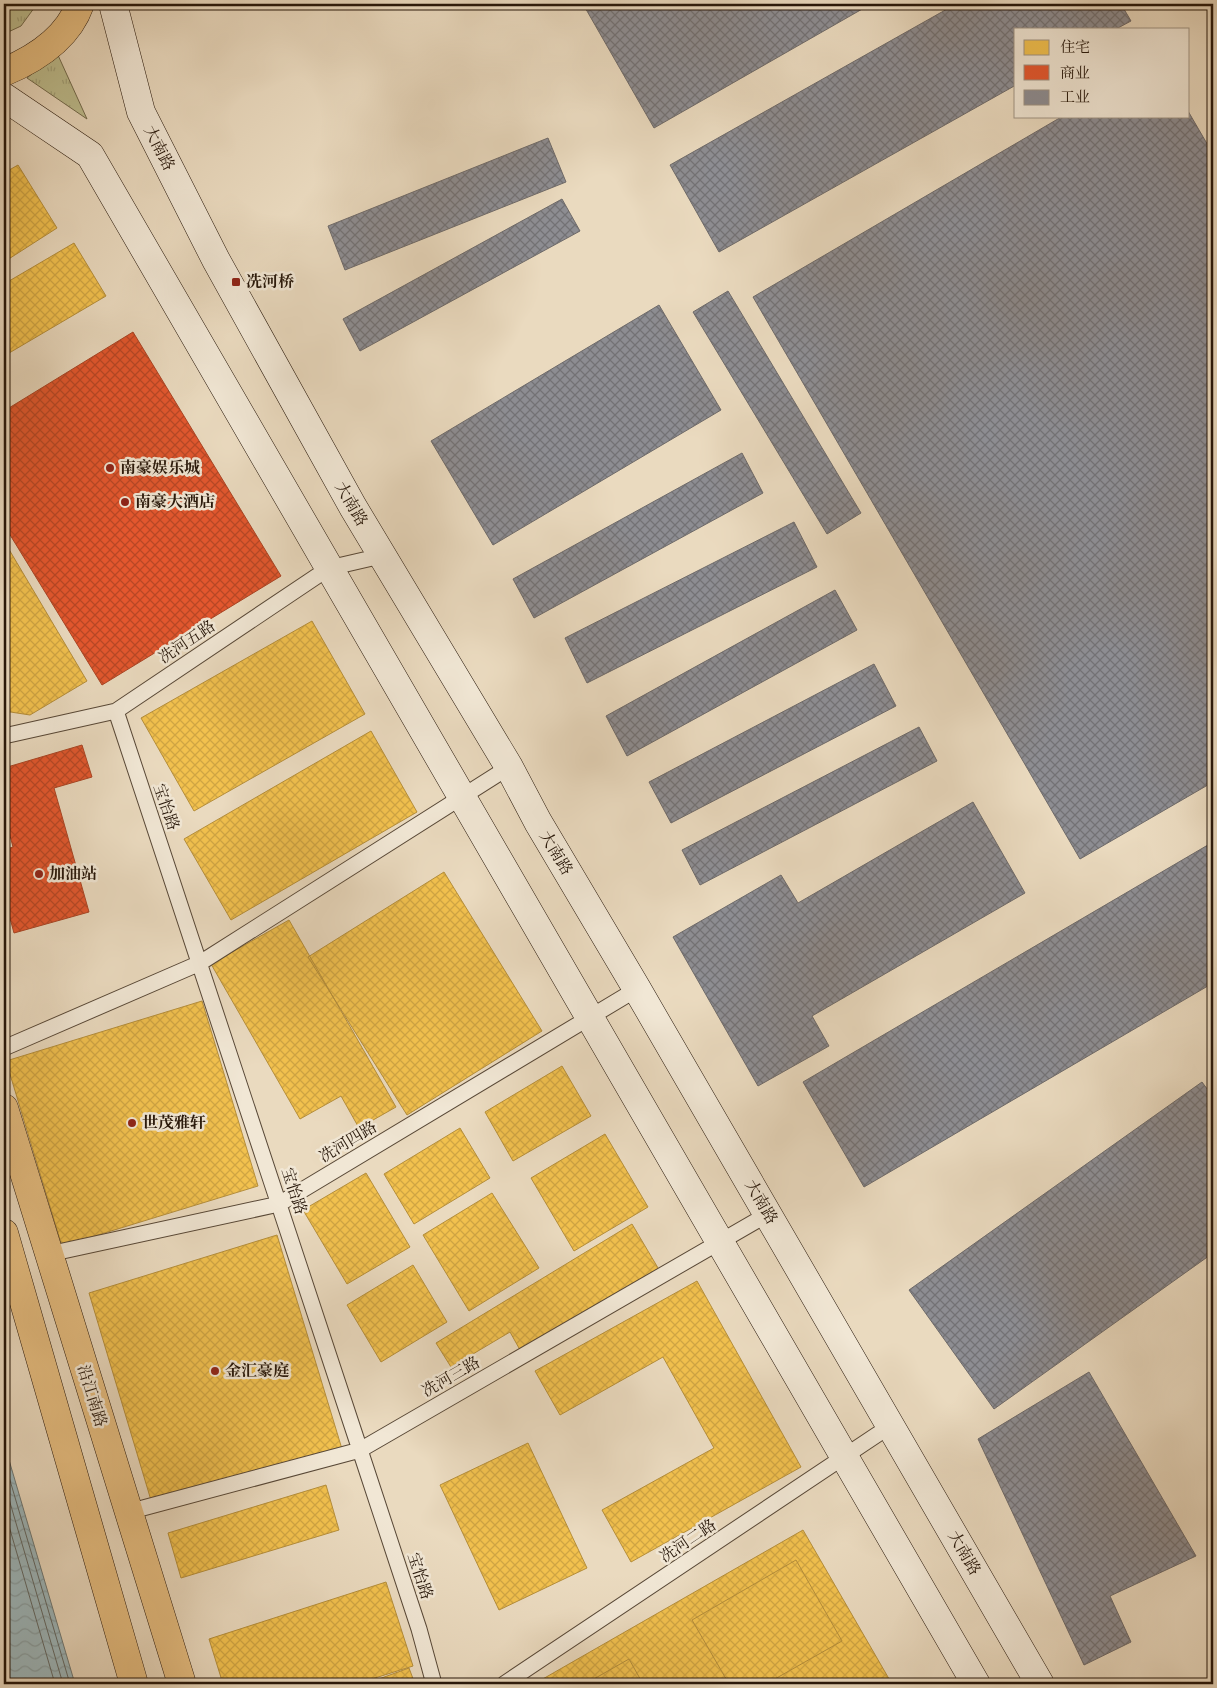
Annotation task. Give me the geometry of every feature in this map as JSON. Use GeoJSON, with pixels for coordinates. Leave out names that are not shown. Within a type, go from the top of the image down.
{"type":"FeatureCollection","features":[{"type":"Feature","properties":{"kind":"main road"},"geometry":{"type":"LineString","coordinates":[[4,72],[26,63],[62,34],[76,14],[80,4]]}},
{"type":"Feature","properties":{"kind":"main road","name":"沿江南路"},"geometry":{"type":"LineString","coordinates":[[4,1108],[182,1684]]}},
{"type":"Feature","properties":{"kind":"main road"},"geometry":{"type":"LineString","coordinates":[[4,1233],[134,1684]]}},
{"type":"Feature","properties":{"kind":"street","name":"大南路"},"geometry":{"type":"LineString","coordinates":[[113,4],[141,112],[216,260],[352,507],[509,767],[538,822],[637,989],[1040,1684]]}},
{"type":"Feature","properties":{"kind":"street"},"geometry":{"type":"LineString","coordinates":[[4,97],[90,155],[976,1684]]}},
{"type":"Feature","properties":{"kind":"lane","name":"冼河五路"},"geometry":{"type":"LineString","coordinates":[[4,736],[116,711],[329,568],[381,556]]}},
{"type":"Feature","properties":{"kind":"lane","name":"宝怡路"},"geometry":{"type":"LineString","coordinates":[[116,711],[360,1450],[434,1684]]}},
{"type":"Feature","properties":{"kind":"lane"},"geometry":{"type":"LineString","coordinates":[[4,1048],[200,963],[509,767]]}},
{"type":"Feature","properties":{"kind":"lane","name":"冼河四路"},"geometry":{"type":"LineString","coordinates":[[49,1254],[279,1204],[637,989]]}},
{"type":"Feature","properties":{"kind":"lane","name":"冼河三路"},"geometry":{"type":"LineString","coordinates":[[128,1512],[360,1450],[768,1214]]}},
{"type":"Feature","properties":{"kind":"lane","name":"冼河二路"},"geometry":{"type":"LineString","coordinates":[[504,1684],[890,1426]]}},
{"type":"Feature","properties":{"kind":"green space"},"geometry":{"type":"Polygon","coordinates":[[[4,4],[37,4],[21,26],[4,34],[4,4]]]}},
{"type":"Feature","properties":{"kind":"green space"},"geometry":{"type":"Polygon","coordinates":[[[57,53],[87,119],[27,78],[57,53]]]}},
{"type":"Feature","properties":{"kind":"water"},"geometry":{"type":"Polygon","coordinates":[[[4,1443],[75,1684],[4,1684],[4,1443]]]}},
{"type":"Feature","properties":{"kind":"building: 住宅"},"geometry":{"type":"Polygon","coordinates":[[[18,165],[57,228],[4,262],[4,173],[18,165]]]}},
{"type":"Feature","properties":{"kind":"building: 住宅"},"geometry":{"type":"Polygon","coordinates":[[[74,243],[106,296],[4,356],[4,284],[74,243]]]}},
{"type":"Feature","properties":{"kind":"building: 住宅"},"geometry":{"type":"Polygon","coordinates":[[[4,541],[87,681],[30,715],[4,711],[4,541]]]}},
{"type":"Feature","properties":{"kind":"building: 住宅"},"geometry":{"type":"Polygon","coordinates":[[[312,621],[365,714],[194,811],[141,718],[312,621]]]}},
{"type":"Feature","properties":{"kind":"building: 住宅"},"geometry":{"type":"Polygon","coordinates":[[[371,731],[417,812],[231,920],[184,839],[371,731]]]}},
{"type":"Feature","properties":{"kind":"building: 住宅"},"geometry":{"type":"Polygon","coordinates":[[[444,872],[542,1031],[407,1115],[308,957],[444,872]]]}},
{"type":"Feature","properties":{"kind":"building: 住宅"},"geometry":{"type":"Polygon","coordinates":[[[289,920],[396,1107],[359,1128],[341,1096],[300,1119],[211,964],[289,920]]]}},
{"type":"Feature","properties":{"kind":"building: 住宅","name":"世茂雅轩"},"geometry":{"type":"Polygon","coordinates":[[[202,1001],[258,1186],[62,1246],[6,1061],[202,1001]]]}},
{"type":"Feature","properties":{"kind":"building: 住宅"},"geometry":{"type":"Polygon","coordinates":[[[562,1066],[591,1116],[513,1161],[485,1112],[562,1066]]]}},
{"type":"Feature","properties":{"kind":"building: 住宅"},"geometry":{"type":"Polygon","coordinates":[[[460,1128],[490,1178],[414,1224],[384,1174],[460,1128]]]}},
{"type":"Feature","properties":{"kind":"building: 住宅"},"geometry":{"type":"Polygon","coordinates":[[[605,1134],[648,1207],[574,1251],[531,1178],[605,1134]]]}},
{"type":"Feature","properties":{"kind":"building: 住宅"},"geometry":{"type":"Polygon","coordinates":[[[366,1173],[410,1247],[347,1284],[303,1210],[366,1173]]]}},
{"type":"Feature","properties":{"kind":"building: 住宅"},"geometry":{"type":"Polygon","coordinates":[[[492,1193],[539,1268],[469,1311],[423,1235],[492,1193]]]}},
{"type":"Feature","properties":{"kind":"building: 住宅"},"geometry":{"type":"Polygon","coordinates":[[[632,1224],[661,1273],[524,1357],[510,1332],[451,1367],[436,1343],[632,1224]]]}},
{"type":"Feature","properties":{"kind":"building: 住宅","name":"金汇豪庭"},"geometry":{"type":"Polygon","coordinates":[[[277,1235],[342,1449],[153,1507],[89,1293],[277,1235]]]}},
{"type":"Feature","properties":{"kind":"building: 住宅"},"geometry":{"type":"Polygon","coordinates":[[[413,1265],[447,1322],[381,1362],[347,1305],[413,1265]]]}},
{"type":"Feature","properties":{"kind":"building: 住宅"},"geometry":{"type":"Polygon","coordinates":[[[697,1281],[801,1467],[631,1562],[602,1510],[714,1448],[663,1357],[560,1415],[535,1371],[697,1281]]]}},
{"type":"Feature","properties":{"kind":"building: 住宅"},"geometry":{"type":"Polygon","coordinates":[[[528,1443],[587,1568],[499,1610],[440,1485],[528,1443]]]}},
{"type":"Feature","properties":{"kind":"building: 住宅"},"geometry":{"type":"Polygon","coordinates":[[[326,1485],[339,1530],[181,1578],[168,1533],[326,1485]]]}},
{"type":"Feature","properties":{"kind":"building: 住宅"},"geometry":{"type":"Polygon","coordinates":[[[803,1530],[892,1684],[534,1684],[803,1530]]]}},
{"type":"Feature","properties":{"kind":"building: 住宅"},"geometry":{"type":"Polygon","coordinates":[[[796,1560],[842,1641],[766,1684],[729,1684],[692,1620],[796,1560]]]}},
{"type":"Feature","properties":{"kind":"building: 住宅"},"geometry":{"type":"Polygon","coordinates":[[[386,1582],[413,1666],[356,1684],[223,1684],[209,1639],[386,1582]]]}},
{"type":"Feature","properties":{"kind":"building: 住宅"},"geometry":{"type":"Polygon","coordinates":[[[629,1659],[643,1684],[585,1684],[629,1659]]]}},
{"type":"Feature","properties":{"kind":"building: 住宅"},"geometry":{"type":"Polygon","coordinates":[[[409,1668],[415,1684],[365,1684],[409,1668]]]}},
{"type":"Feature","properties":{"kind":"building: 商业","name":"南豪娱乐城"},"geometry":{"type":"Polygon","coordinates":[[[133,332],[281,576],[102,685],[4,525],[4,411],[133,332]]]}},
{"type":"Feature","properties":{"kind":"building: 商业"},"geometry":{"type":"Polygon","coordinates":[[[82,745],[92,777],[54,788],[89,912],[14,933],[4,896],[4,850],[13,847],[4,813],[4,768],[82,745]]]}},
{"type":"Feature","properties":{"kind":"building: 工业"},"geometry":{"type":"Polygon","coordinates":[[[583,4],[871,4],[654,128],[583,4]]]}},
{"type":"Feature","properties":{"kind":"building: 工业"},"geometry":{"type":"Polygon","coordinates":[[[956,4],[1121,4],[1131,21],[1118,28],[1014,28],[1014,86],[719,252],[670,165],[956,4]]]}},
{"type":"Feature","properties":{"kind":"building: 工业"},"geometry":{"type":"Polygon","coordinates":[[[1190,114],[1213,154],[1213,782],[1080,859],[753,297],[1060,118],[1190,118],[1190,114]]]}},
{"type":"Feature","properties":{"kind":"building: 工业"},"geometry":{"type":"Polygon","coordinates":[[[548,138],[566,182],[345,270],[328,226],[548,138]]]}},
{"type":"Feature","properties":{"kind":"building: 工业"},"geometry":{"type":"Polygon","coordinates":[[[562,199],[580,231],[360,351],[343,319],[562,199]]]}},
{"type":"Feature","properties":{"kind":"building: 工业"},"geometry":{"type":"Polygon","coordinates":[[[728,291],[861,513],[827,534],[693,312],[728,291]]]}},
{"type":"Feature","properties":{"kind":"building: 工业"},"geometry":{"type":"Polygon","coordinates":[[[659,305],[721,410],[493,545],[431,441],[659,305]]]}},
{"type":"Feature","properties":{"kind":"building: 工业"},"geometry":{"type":"Polygon","coordinates":[[[742,453],[763,493],[534,618],[513,579],[742,453]]]}},
{"type":"Feature","properties":{"kind":"building: 工业"},"geometry":{"type":"Polygon","coordinates":[[[794,522],[817,567],[587,683],[565,638],[794,522]]]}},
{"type":"Feature","properties":{"kind":"building: 工业"},"geometry":{"type":"Polygon","coordinates":[[[835,590],[857,630],[627,756],[606,716],[835,590]]]}},
{"type":"Feature","properties":{"kind":"building: 工业"},"geometry":{"type":"Polygon","coordinates":[[[874,664],[896,706],[671,823],[649,782],[874,664]]]}},
{"type":"Feature","properties":{"kind":"building: 工业"},"geometry":{"type":"Polygon","coordinates":[[[919,727],[937,761],[700,885],[682,850],[919,727]]]}},
{"type":"Feature","properties":{"kind":"building: 工业"},"geometry":{"type":"Polygon","coordinates":[[[973,802],[1025,893],[812,1016],[829,1046],[758,1086],[673,937],[781,875],[798,903],[973,802]]]}},
{"type":"Feature","properties":{"kind":"building: 工业"},"geometry":{"type":"Polygon","coordinates":[[[1213,842],[1213,983],[864,1187],[803,1082],[1213,842]]]}},
{"type":"Feature","properties":{"kind":"building: 工业"},"geometry":{"type":"Polygon","coordinates":[[[1202,1082],[1213,1097],[1213,1253],[994,1409],[909,1290],[1202,1082]]]}},
{"type":"Feature","properties":{"kind":"building: 工业"},"geometry":{"type":"Polygon","coordinates":[[[1089,1372],[1196,1556],[1110,1596],[1131,1642],[1084,1665],[978,1439],[1089,1372]]]}},
{"type":"Feature","properties":{"kind":"place","name":"冼河桥"},"geometry":{"type":"Point","coordinates":[236,282]}},
{"type":"Feature","properties":{"kind":"place","name":"南豪娱乐城"},"geometry":{"type":"Point","coordinates":[110,468]}},
{"type":"Feature","properties":{"kind":"place","name":"南豪大酒店"},"geometry":{"type":"Point","coordinates":[125,502]}},
{"type":"Feature","properties":{"kind":"place","name":"加油站"},"geometry":{"type":"Point","coordinates":[39,874]}},
{"type":"Feature","properties":{"kind":"place","name":"世茂雅轩"},"geometry":{"type":"Point","coordinates":[132,1123]}},
{"type":"Feature","properties":{"kind":"place","name":"金汇豪庭"},"geometry":{"type":"Point","coordinates":[215,1371]}}]}
